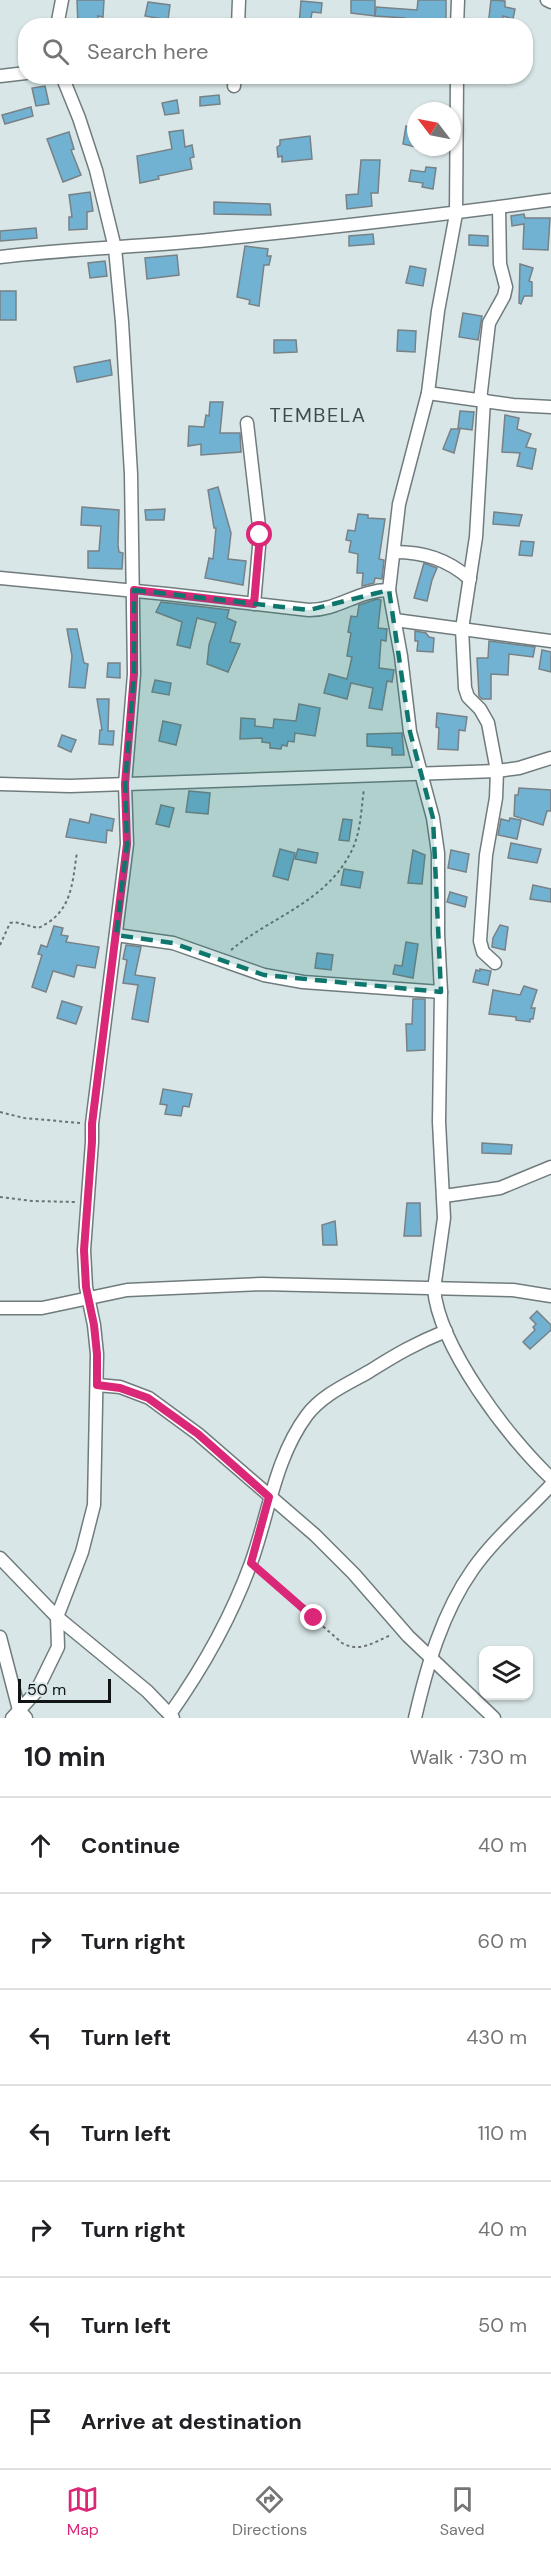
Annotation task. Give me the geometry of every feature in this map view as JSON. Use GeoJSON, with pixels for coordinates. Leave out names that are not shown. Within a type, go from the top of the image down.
{"type":"FeatureCollection","features":[{"type":"Feature","properties":{"kind":"street"},"geometry":{"type":"LineString","coordinates":[[59,18],[62,0]]}},
{"type":"Feature","properties":{"kind":"street"},"geometry":{"type":"LineString","coordinates":[[238,18],[239,0]]}},
{"type":"Feature","properties":{"kind":"street"},"geometry":{"type":"LineString","coordinates":[[457,18],[458,0]]}},
{"type":"Feature","properties":{"kind":"street"},"geometry":{"type":"LineString","coordinates":[[547,0],[551,2]]}},
{"type":"Feature","properties":{"kind":"street"},"geometry":{"type":"LineString","coordinates":[[0,76],[18,75]]}},
{"type":"Feature","properties":{"kind":"street"},"geometry":{"type":"LineString","coordinates":[[19,1715],[36,1692],[58,1647],[57,1617],[82,1552],[94,1505],[97,1354],[84,1274],[87,1202],[92,1124],[127,844],[125,784],[134,674],[134,590],[126,383],[115,248],[96,170],[65,84]]}},
{"type":"Feature","properties":{"kind":"street"},"geometry":{"type":"LineString","coordinates":[[457,84],[456,214],[438,311],[428,393],[399,504],[389,590],[410,732],[433,818],[438,853],[441,992],[439,1122],[444,1218],[434,1289],[446,1331],[463,1364],[487,1401],[528,1454],[551,1478]]}},
{"type":"Feature","properties":{"kind":"street"},"geometry":{"type":"LineString","coordinates":[[0,257],[40,252],[115,248],[456,214],[551,200]]}},
{"type":"Feature","properties":{"kind":"street"},"geometry":{"type":"LineString","coordinates":[[495,963],[483,952],[480,941],[486,855],[496,798],[497,771],[488,723],[480,709],[468,697],[465,688],[462,629],[480,486],[482,400],[489,322],[504,296],[506,287],[500,264],[499,208]]}},
{"type":"Feature","properties":{"kind":"street"},"geometry":{"type":"LineString","coordinates":[[428,393],[513,405],[551,407]]}},
{"type":"Feature","properties":{"kind":"street"},"geometry":{"type":"LineString","coordinates":[[247,423],[260,535],[254,604]]}},
{"type":"Feature","properties":{"kind":"street"},"geometry":{"type":"LineString","coordinates":[[394,552],[434,556],[453,565],[470,579]]}},
{"type":"Feature","properties":{"kind":"street"},"geometry":{"type":"LineString","coordinates":[[0,578],[322,610],[362,594],[389,590]]}},
{"type":"Feature","properties":{"kind":"street"},"geometry":{"type":"LineString","coordinates":[[395,620],[551,641]]}},
{"type":"Feature","properties":{"kind":"street"},"geometry":{"type":"LineString","coordinates":[[0,784],[70,786],[497,771],[549,762]]}},
{"type":"Feature","properties":{"kind":"street"},"geometry":{"type":"LineString","coordinates":[[116,935],[163,941],[264,975],[303,982],[441,992]]}},
{"type":"Feature","properties":{"kind":"street"},"geometry":{"type":"LineString","coordinates":[[444,1196],[500,1188],[551,1167]]}},
{"type":"Feature","properties":{"kind":"street"},"geometry":{"type":"LineString","coordinates":[[0,1308],[42,1308],[90,1300],[128,1290],[262,1284],[513,1290],[551,1296]]}},
{"type":"Feature","properties":{"kind":"street"},"geometry":{"type":"LineString","coordinates":[[0,1558],[57,1617],[147,1691],[172,1716],[210,1653],[251,1563],[269,1497],[296,1433],[307,1415],[322,1399],[412,1344],[446,1331]]}},
{"type":"Feature","properties":{"kind":"street"},"geometry":{"type":"LineString","coordinates":[[97,1385],[120,1388],[148,1398],[198,1434],[338,1557],[430,1658],[494,1718]]}},
{"type":"Feature","properties":{"kind":"street"},"geometry":{"type":"LineString","coordinates":[[415,1718],[430,1658],[450,1611],[473,1569],[551,1485]]}},
{"type":"Feature","properties":{"kind":"street"},"geometry":{"type":"LineString","coordinates":[[0,1637],[19,1715]]}},
{"type":"Feature","properties":{"kind":"path"},"geometry":{"type":"LineString","coordinates":[[219,959],[239,943],[297,908],[336,875],[352,851],[358,834],[365,776]]}},
{"type":"Feature","properties":{"kind":"path"},"geometry":{"type":"LineString","coordinates":[[0,945],[10,923],[15,922],[38,928],[64,910],[69,896],[77,852]]}},
{"type":"Feature","properties":{"kind":"path"},"geometry":{"type":"LineString","coordinates":[[0,1113],[92,1124]]}},
{"type":"Feature","properties":{"kind":"path"},"geometry":{"type":"LineString","coordinates":[[0,1197],[32,1201],[87,1202]]}},
{"type":"Feature","properties":{"kind":"path"},"geometry":{"type":"LineString","coordinates":[[251,1563],[342,1643],[351,1648],[363,1648],[403,1630]]}},
{"type":"Feature","properties":{"kind":"highlighted area"},"geometry":{"type":"Polygon","coordinates":[[[134,590],[309,610],[389,590],[410,732],[433,818],[441,992],[264,975],[173,943],[116,935],[127,844],[125,784],[134,674],[134,590]]]}},
{"type":"Feature","properties":{"kind":"building"},"geometry":{"type":"Polygon","coordinates":[[[77,0],[104,0],[103,17],[78,18],[77,0]]]}},
{"type":"Feature","properties":{"kind":"building"},"geometry":{"type":"Polygon","coordinates":[[[351,0],[375,0],[375,16],[351,13],[351,0]]]}},
{"type":"Feature","properties":{"kind":"building"},"geometry":{"type":"Polygon","coordinates":[[[418,0],[446,0],[446,18],[375,16],[376,7],[417,10],[418,0]]]}},
{"type":"Feature","properties":{"kind":"building"},"geometry":{"type":"Polygon","coordinates":[[[491,0],[505,1],[505,7],[515,9],[513,18],[503,16],[503,18],[489,18],[491,0]]]}},
{"type":"Feature","properties":{"kind":"building"},"geometry":{"type":"Polygon","coordinates":[[[301,1],[322,3],[321,13],[312,12],[311,18],[300,18],[301,1]]]}},
{"type":"Feature","properties":{"kind":"building"},"geometry":{"type":"Polygon","coordinates":[[[148,2],[170,5],[168,18],[145,16],[148,2]]]}},
{"type":"Feature","properties":{"kind":"building"},"geometry":{"type":"Polygon","coordinates":[[[45,86],[49,104],[36,106],[32,88],[45,86]]]}},
{"type":"Feature","properties":{"kind":"building"},"geometry":{"type":"Polygon","coordinates":[[[219,95],[220,104],[200,106],[200,97],[219,95]]]}},
{"type":"Feature","properties":{"kind":"building"},"geometry":{"type":"Polygon","coordinates":[[[177,100],[179,113],[165,115],[162,103],[177,100]]]}},
{"type":"Feature","properties":{"kind":"building"},"geometry":{"type":"Polygon","coordinates":[[[31,107],[33,116],[5,124],[2,115],[31,107]]]}},
{"type":"Feature","properties":{"kind":"building"},"geometry":{"type":"Polygon","coordinates":[[[406,126],[407,145],[403,144],[406,126]]]}},
{"type":"Feature","properties":{"kind":"building"},"geometry":{"type":"Polygon","coordinates":[[[183,130],[185,147],[192,145],[194,157],[190,158],[192,169],[158,176],[159,179],[140,183],[137,156],[172,149],[169,132],[183,130]]]}},
{"type":"Feature","properties":{"kind":"building"},"geometry":{"type":"Polygon","coordinates":[[[69,132],[74,149],[71,150],[81,175],[63,182],[47,139],[69,132]]]}},
{"type":"Feature","properties":{"kind":"building"},"geometry":{"type":"Polygon","coordinates":[[[310,136],[312,159],[282,162],[282,156],[278,157],[277,147],[280,145],[280,140],[310,136]]]}},
{"type":"Feature","properties":{"kind":"building"},"geometry":{"type":"Polygon","coordinates":[[[361,160],[380,160],[378,193],[371,193],[372,206],[347,209],[346,195],[358,194],[361,160]]]}},
{"type":"Feature","properties":{"kind":"building"},"geometry":{"type":"Polygon","coordinates":[[[426,167],[436,168],[433,189],[422,187],[423,183],[409,181],[411,170],[425,172],[426,167]]]}},
{"type":"Feature","properties":{"kind":"building"},"geometry":{"type":"Polygon","coordinates":[[[90,192],[93,211],[87,212],[87,229],[69,230],[69,217],[72,217],[69,195],[90,192]]]}},
{"type":"Feature","properties":{"kind":"building"},"geometry":{"type":"Polygon","coordinates":[[[214,202],[270,204],[271,215],[214,214],[214,202]]]}},
{"type":"Feature","properties":{"kind":"building"},"geometry":{"type":"Polygon","coordinates":[[[524,214],[525,218],[550,218],[548,250],[523,249],[524,224],[512,226],[511,216],[524,214]]]}},
{"type":"Feature","properties":{"kind":"building"},"geometry":{"type":"Polygon","coordinates":[[[36,228],[37,238],[0,241],[0,231],[36,228]]]}},
{"type":"Feature","properties":{"kind":"building"},"geometry":{"type":"Polygon","coordinates":[[[373,234],[374,244],[349,246],[349,236],[373,234]]]}},
{"type":"Feature","properties":{"kind":"building"},"geometry":{"type":"Polygon","coordinates":[[[469,235],[488,236],[488,246],[469,245],[469,235]]]}},
{"type":"Feature","properties":{"kind":"building"},"geometry":{"type":"Polygon","coordinates":[[[245,246],[268,249],[267,256],[271,256],[269,265],[264,265],[259,306],[249,304],[250,300],[237,297],[245,246]]]}},
{"type":"Feature","properties":{"kind":"building"},"geometry":{"type":"Polygon","coordinates":[[[177,255],[179,275],[147,279],[145,258],[177,255]]]}},
{"type":"Feature","properties":{"kind":"building"},"geometry":{"type":"Polygon","coordinates":[[[105,261],[107,276],[90,278],[88,263],[105,261]]]}},
{"type":"Feature","properties":{"kind":"building"},"geometry":{"type":"Polygon","coordinates":[[[520,264],[533,268],[529,281],[532,282],[532,296],[524,296],[521,304],[519,303],[520,264]]]}},
{"type":"Feature","properties":{"kind":"building"},"geometry":{"type":"Polygon","coordinates":[[[410,266],[426,269],[423,286],[406,283],[410,266]]]}},
{"type":"Feature","properties":{"kind":"building"},"geometry":{"type":"Polygon","coordinates":[[[0,291],[16,291],[16,320],[0,320],[0,291]]]}},
{"type":"Feature","properties":{"kind":"building"},"geometry":{"type":"Polygon","coordinates":[[[463,313],[482,316],[478,340],[459,337],[463,313]]]}},
{"type":"Feature","properties":{"kind":"building"},"geometry":{"type":"Polygon","coordinates":[[[398,330],[416,331],[415,352],[397,351],[398,330]]]}},
{"type":"Feature","properties":{"kind":"building"},"geometry":{"type":"Polygon","coordinates":[[[274,340],[296,340],[297,352],[274,353],[274,340]]]}},
{"type":"Feature","properties":{"kind":"building"},"geometry":{"type":"Polygon","coordinates":[[[110,360],[112,375],[77,382],[74,367],[110,360]]]}},
{"type":"Feature","properties":{"kind":"building"},"geometry":{"type":"Polygon","coordinates":[[[210,402],[223,402],[220,433],[240,433],[241,452],[201,455],[201,444],[188,446],[189,426],[204,427],[206,415],[209,416],[210,402]]]}},
{"type":"Feature","properties":{"kind":"building"},"geometry":{"type":"Polygon","coordinates":[[[460,411],[474,412],[472,430],[458,428],[460,411]]]}},
{"type":"Feature","properties":{"kind":"building"},"geometry":{"type":"Polygon","coordinates":[[[505,415],[519,418],[517,429],[531,434],[526,447],[536,449],[532,469],[517,466],[520,453],[502,452],[505,415]]]}},
{"type":"Feature","properties":{"kind":"building"},"geometry":{"type":"Polygon","coordinates":[[[451,429],[460,429],[454,453],[443,449],[451,429]]]}},
{"type":"Feature","properties":{"kind":"building"},"geometry":{"type":"Polygon","coordinates":[[[218,487],[231,533],[228,559],[246,561],[243,585],[205,578],[209,558],[213,559],[216,528],[214,528],[208,490],[218,487]]]}},
{"type":"Feature","properties":{"kind":"building"},"geometry":{"type":"Polygon","coordinates":[[[82,507],[119,510],[118,545],[119,552],[123,553],[122,569],[88,568],[88,551],[99,551],[101,526],[81,525],[82,507]]]}},
{"type":"Feature","properties":{"kind":"building"},"geometry":{"type":"Polygon","coordinates":[[[165,509],[164,520],[146,520],[145,510],[165,509]]]}},
{"type":"Feature","properties":{"kind":"building"},"geometry":{"type":"Polygon","coordinates":[[[494,512],[522,515],[519,526],[493,524],[494,512]]]}},
{"type":"Feature","properties":{"kind":"building"},"geometry":{"type":"Polygon","coordinates":[[[358,514],[368,515],[368,518],[385,519],[379,559],[384,560],[382,579],[375,578],[374,583],[362,586],[363,573],[357,573],[358,554],[349,552],[351,541],[346,540],[348,530],[355,531],[358,514]]]}},
{"type":"Feature","properties":{"kind":"building"},"geometry":{"type":"Polygon","coordinates":[[[521,541],[534,542],[532,556],[519,555],[521,541]]]}},
{"type":"Feature","properties":{"kind":"building"},"geometry":{"type":"Polygon","coordinates":[[[424,563],[437,568],[427,601],[414,598],[424,563]]]}},
{"type":"Feature","properties":{"kind":"building"},"geometry":{"type":"Polygon","coordinates":[[[377,599],[381,600],[378,628],[387,629],[386,641],[381,640],[379,668],[394,670],[392,682],[387,681],[382,710],[369,708],[373,688],[351,683],[347,699],[324,693],[329,674],[347,679],[352,657],[347,656],[351,616],[357,617],[359,605],[377,599]]]}},
{"type":"Feature","properties":{"kind":"building"},"geometry":{"type":"Polygon","coordinates":[[[161,602],[229,610],[227,618],[236,622],[230,642],[240,644],[228,672],[207,664],[209,645],[216,623],[197,618],[190,648],[177,645],[182,622],[156,612],[161,602]]]}},
{"type":"Feature","properties":{"kind":"building"},"geometry":{"type":"Polygon","coordinates":[[[67,629],[77,629],[84,663],[88,664],[85,688],[69,687],[72,656],[67,629]]]}},
{"type":"Feature","properties":{"kind":"building"},"geometry":{"type":"Polygon","coordinates":[[[415,631],[426,633],[429,637],[434,638],[433,652],[417,651],[418,641],[415,641],[415,631]]]}},
{"type":"Feature","properties":{"kind":"building"},"geometry":{"type":"Polygon","coordinates":[[[489,641],[535,647],[533,657],[509,654],[508,675],[491,674],[491,699],[482,699],[479,696],[477,658],[488,658],[489,641]]]}},
{"type":"Feature","properties":{"kind":"building"},"geometry":{"type":"Polygon","coordinates":[[[542,650],[551,652],[551,672],[539,669],[542,650]]]}},
{"type":"Feature","properties":{"kind":"building"},"geometry":{"type":"Polygon","coordinates":[[[108,663],[120,663],[120,678],[107,677],[108,663]]]}},
{"type":"Feature","properties":{"kind":"building"},"geometry":{"type":"Polygon","coordinates":[[[155,680],[171,683],[169,695],[152,692],[155,680]]]}},
{"type":"Feature","properties":{"kind":"building"},"geometry":{"type":"Polygon","coordinates":[[[97,699],[109,699],[108,731],[114,731],[113,745],[99,744],[100,730],[102,730],[97,699]]]}},
{"type":"Feature","properties":{"kind":"building"},"geometry":{"type":"Polygon","coordinates":[[[299,704],[320,708],[315,736],[295,733],[294,742],[288,741],[287,746],[282,745],[281,749],[270,748],[270,743],[262,742],[262,738],[240,739],[241,718],[255,719],[255,726],[273,728],[274,719],[296,721],[299,704]]]}},
{"type":"Feature","properties":{"kind":"building"},"geometry":{"type":"Polygon","coordinates":[[[437,713],[467,717],[465,731],[459,730],[458,750],[438,749],[437,713]]]}},
{"type":"Feature","properties":{"kind":"building"},"geometry":{"type":"Polygon","coordinates":[[[163,721],[181,725],[176,745],[159,741],[163,721]]]}},
{"type":"Feature","properties":{"kind":"building"},"geometry":{"type":"Polygon","coordinates":[[[402,733],[404,755],[392,755],[392,748],[367,746],[367,734],[402,733]]]}},
{"type":"Feature","properties":{"kind":"building"},"geometry":{"type":"Polygon","coordinates":[[[62,735],[76,740],[71,752],[58,746],[62,735]]]}},
{"type":"Feature","properties":{"kind":"building"},"geometry":{"type":"Polygon","coordinates":[[[519,788],[551,790],[551,811],[547,811],[543,825],[514,816],[515,795],[518,795],[519,788]]]}},
{"type":"Feature","properties":{"kind":"building"},"geometry":{"type":"Polygon","coordinates":[[[189,791],[210,793],[208,814],[186,812],[189,791]]]}},
{"type":"Feature","properties":{"kind":"building"},"geometry":{"type":"Polygon","coordinates":[[[161,805],[174,808],[169,827],[156,824],[161,805]]]}},
{"type":"Feature","properties":{"kind":"building"},"geometry":{"type":"Polygon","coordinates":[[[91,814],[114,819],[112,831],[107,830],[106,843],[66,837],[70,819],[89,823],[91,814]]]}},
{"type":"Feature","properties":{"kind":"building"},"geometry":{"type":"Polygon","coordinates":[[[510,818],[521,820],[517,839],[498,835],[501,819],[509,821],[510,818]]]}},
{"type":"Feature","properties":{"kind":"building"},"geometry":{"type":"Polygon","coordinates":[[[343,819],[352,820],[349,841],[339,840],[343,819]]]}},
{"type":"Feature","properties":{"kind":"building"},"geometry":{"type":"Polygon","coordinates":[[[511,843],[541,849],[537,863],[508,858],[511,843]]]}},
{"type":"Feature","properties":{"kind":"building"},"geometry":{"type":"Polygon","coordinates":[[[280,849],[295,853],[288,880],[273,876],[280,849]]]}},
{"type":"Feature","properties":{"kind":"building"},"geometry":{"type":"Polygon","coordinates":[[[298,849],[318,853],[316,863],[295,859],[298,849]]]}},
{"type":"Feature","properties":{"kind":"building"},"geometry":{"type":"Polygon","coordinates":[[[413,850],[425,855],[422,884],[408,883],[413,850]]]}},
{"type":"Feature","properties":{"kind":"building"},"geometry":{"type":"Polygon","coordinates":[[[451,850],[469,854],[466,872],[448,868],[451,850]]]}},
{"type":"Feature","properties":{"kind":"building"},"geometry":{"type":"Polygon","coordinates":[[[344,869],[363,872],[360,888],[341,885],[344,869]]]}},
{"type":"Feature","properties":{"kind":"building"},"geometry":{"type":"Polygon","coordinates":[[[533,885],[551,889],[551,902],[530,899],[533,885]]]}},
{"type":"Feature","properties":{"kind":"building"},"geometry":{"type":"Polygon","coordinates":[[[450,892],[467,897],[465,907],[447,902],[450,892]]]}},
{"type":"Feature","properties":{"kind":"building"},"geometry":{"type":"Polygon","coordinates":[[[500,925],[508,927],[505,950],[492,947],[493,938],[500,925]]]}},
{"type":"Feature","properties":{"kind":"building"},"geometry":{"type":"Polygon","coordinates":[[[54,926],[63,928],[61,935],[68,936],[66,942],[99,947],[95,968],[77,965],[74,977],[53,971],[46,992],[32,987],[42,955],[38,954],[41,945],[47,947],[54,926]]]}},
{"type":"Feature","properties":{"kind":"building"},"geometry":{"type":"Polygon","coordinates":[[[406,942],[418,944],[413,978],[393,974],[395,965],[402,966],[406,942]]]}},
{"type":"Feature","properties":{"kind":"building"},"geometry":{"type":"Polygon","coordinates":[[[126,945],[141,947],[135,975],[155,978],[148,1022],[132,1019],[138,985],[123,983],[127,960],[123,959],[126,945]]]}},
{"type":"Feature","properties":{"kind":"building"},"geometry":{"type":"Polygon","coordinates":[[[317,953],[333,955],[331,970],[315,968],[317,953]]]}},
{"type":"Feature","properties":{"kind":"building"},"geometry":{"type":"Polygon","coordinates":[[[480,969],[491,971],[488,985],[473,982],[476,970],[480,971],[480,969]]]}},
{"type":"Feature","properties":{"kind":"building"},"geometry":{"type":"Polygon","coordinates":[[[524,986],[537,990],[531,1008],[535,1008],[533,1019],[530,1019],[530,1022],[516,1020],[516,1017],[489,1014],[493,990],[520,995],[524,986]]]}},
{"type":"Feature","properties":{"kind":"building"},"geometry":{"type":"Polygon","coordinates":[[[413,999],[425,999],[425,1050],[407,1051],[406,1024],[412,1024],[413,999]]]}},
{"type":"Feature","properties":{"kind":"building"},"geometry":{"type":"Polygon","coordinates":[[[62,1001],[82,1007],[76,1024],[57,1018],[62,1001]]]}},
{"type":"Feature","properties":{"kind":"building"},"geometry":{"type":"Polygon","coordinates":[[[163,1089],[192,1094],[189,1107],[183,1106],[181,1116],[165,1114],[167,1105],[160,1104],[163,1089]]]}},
{"type":"Feature","properties":{"kind":"building"},"geometry":{"type":"Polygon","coordinates":[[[482,1143],[512,1145],[511,1154],[482,1153],[482,1143]]]}},
{"type":"Feature","properties":{"kind":"building"},"geometry":{"type":"Polygon","coordinates":[[[407,1203],[420,1203],[421,1236],[404,1236],[407,1203]]]}},
{"type":"Feature","properties":{"kind":"building"},"geometry":{"type":"Polygon","coordinates":[[[335,1221],[337,1245],[323,1245],[322,1225],[335,1221]]]}},
{"type":"Feature","properties":{"kind":"building"},"geometry":{"type":"Polygon","coordinates":[[[537,1311],[551,1325],[551,1330],[530,1349],[523,1342],[535,1330],[533,1327],[536,1324],[530,1318],[537,1311]]]}},
{"type":"Feature","properties":{"kind":"district","name":"TEMBELA"},"geometry":{"type":"Point","coordinates":[318,415]}},
{"type":"Feature","properties":{"kind":"route"},"geometry":{"type":"LineString","coordinates":[[260,535],[254,604],[134,590],[134,674],[125,784],[127,844],[92,1124],[84,1274],[94,1325],[97,1385],[120,1388],[148,1398],[198,1434],[269,1497],[251,1563],[314,1618]]}}]}
